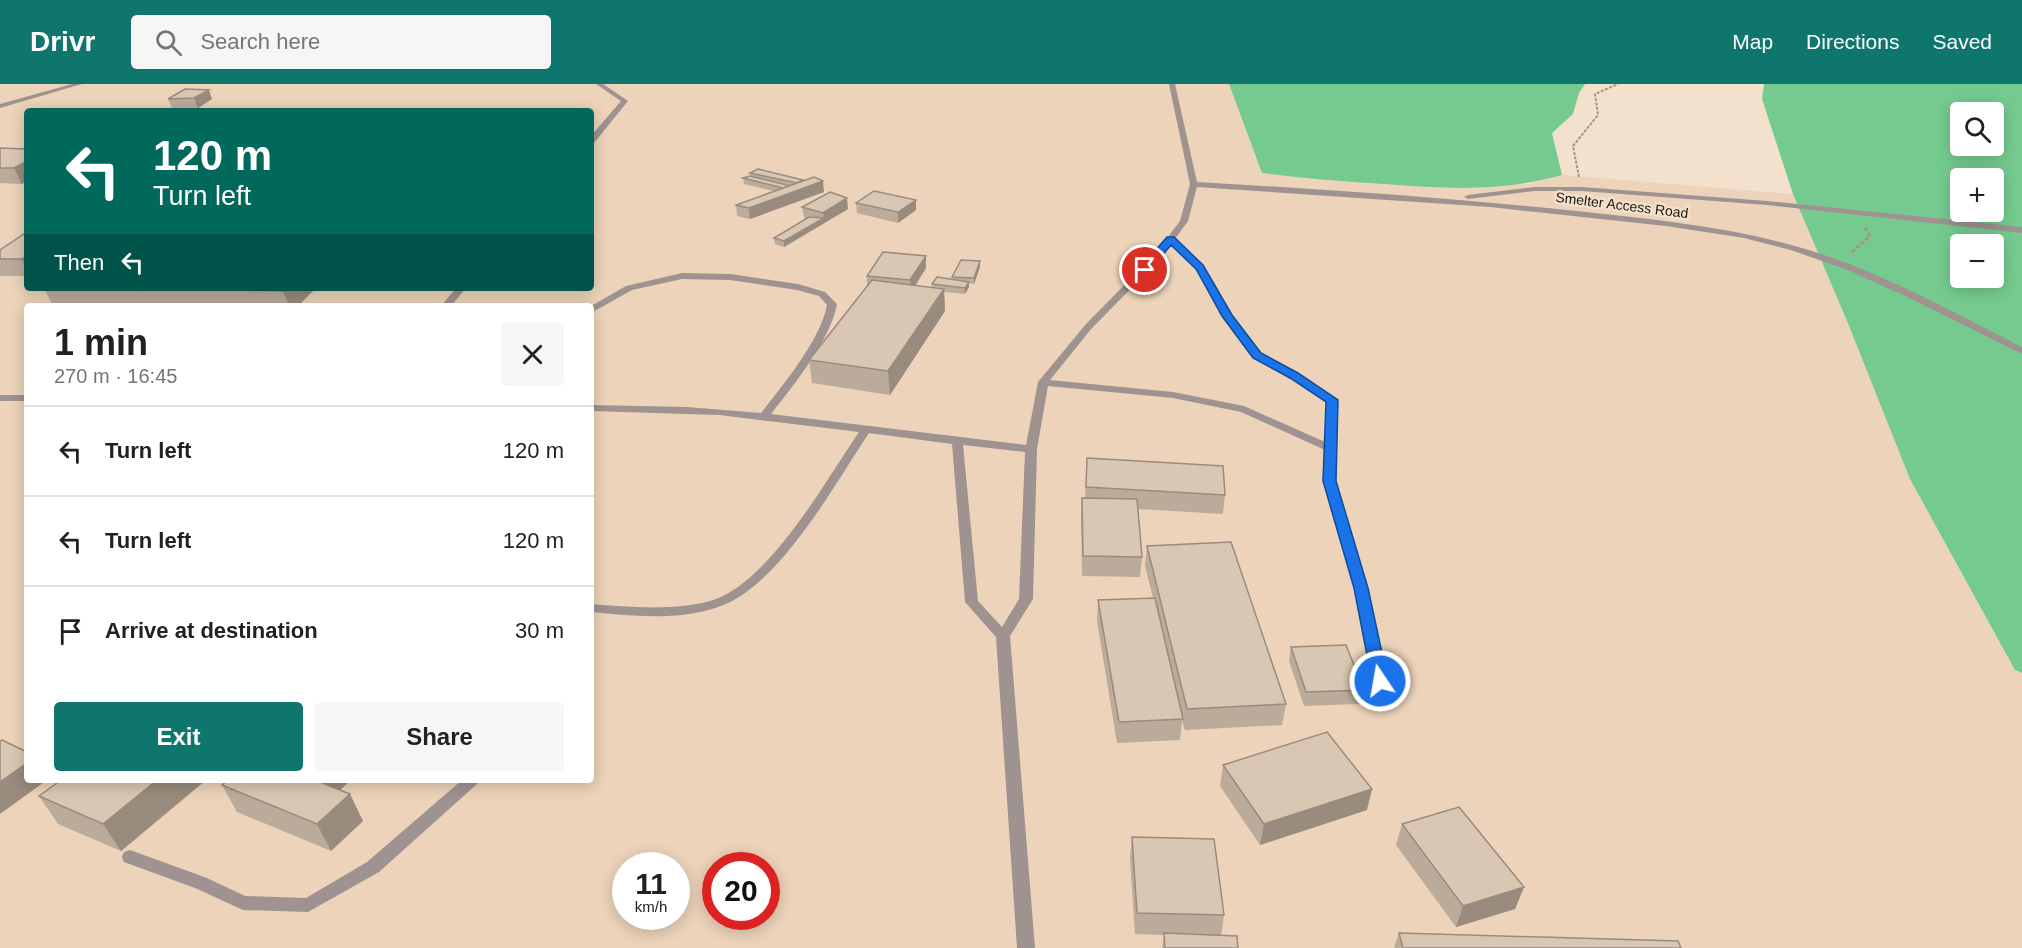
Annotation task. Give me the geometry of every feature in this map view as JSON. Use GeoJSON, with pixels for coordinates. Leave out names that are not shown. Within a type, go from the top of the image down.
{"type":"FeatureCollection","features":[{"type":"Feature","properties":{"kind":"lane"},"geometry":{"type":"LineString","coordinates":[[0,106],[79,84]]}},
{"type":"Feature","properties":{"kind":"lane"},"geometry":{"type":"LineString","coordinates":[[594,137],[625,101],[599,84]]}},
{"type":"Feature","properties":{"kind":"lane"},"geometry":{"type":"LineString","coordinates":[[1026,948],[1003,636],[1026,599],[1031,449],[1043,382],[1089,326],[1159,255],[1185,221],[1194,184],[1172,84]]}},
{"type":"Feature","properties":{"kind":"lane","name":"Smelter Access Road"},"geometry":{"type":"LineString","coordinates":[[1194,184],[1448,200],[1705,229],[1754,238],[1833,261],[1911,295],[2022,351]]}},
{"type":"Feature","properties":{"kind":"lane"},"geometry":{"type":"LineString","coordinates":[[1448,200],[1534,189],[1582,189],[1756,202],[2022,230]]}},
{"type":"Feature","properties":{"kind":"lane"},"geometry":{"type":"LineString","coordinates":[[1171,240],[1200,267],[1227,316],[1257,356],[1294,375],[1332,400],[1329,481],[1361,588],[1380,681]]}},
{"type":"Feature","properties":{"kind":"lane"},"geometry":{"type":"LineString","coordinates":[[594,308],[629,288],[682,276],[730,277],[798,287],[822,294],[832,304],[830,316],[799,372],[763,417]]}},
{"type":"Feature","properties":{"kind":"lane"},"geometry":{"type":"LineString","coordinates":[[448,303],[458,291]]}},
{"type":"Feature","properties":{"kind":"lane"},"geometry":{"type":"LineString","coordinates":[[1043,382],[1173,395],[1244,409],[1330,448]]}},
{"type":"Feature","properties":{"kind":"lane"},"geometry":{"type":"LineString","coordinates":[[0,398],[24,398]]}},
{"type":"Feature","properties":{"kind":"lane"},"geometry":{"type":"LineString","coordinates":[[594,408],[719,412],[957,443],[1031,449]]}},
{"type":"Feature","properties":{"kind":"lane"},"geometry":{"type":"LineString","coordinates":[[594,608],[612,611],[668,610],[716,604],[748,587],[777,557],[865,430]]}},
{"type":"Feature","properties":{"kind":"lane"},"geometry":{"type":"LineString","coordinates":[[957,443],[972,602],[1003,636]]}},
{"type":"Feature","properties":{"kind":"lane"},"geometry":{"type":"LineString","coordinates":[[130,857],[201,883],[243,903],[308,905],[373,867],[469,783]]}},
{"type":"Feature","properties":{"kind":"path"},"geometry":{"type":"LineString","coordinates":[[1582,189],[1573,146],[1598,115],[1595,94],[1618,84]]}},
{"type":"Feature","properties":{"kind":"path"},"geometry":{"type":"LineString","coordinates":[[1833,261],[1856,250],[1870,236],[1856,214]]}},
{"type":"Feature","properties":{"kind":"shaded area"},"geometry":{"type":"Polygon","coordinates":[[[0,84],[1229,84],[1262,173],[1530,184],[1562,175],[1793,194],[1910,479],[2015,670],[2022,673],[2022,948],[0,948],[0,84]]]}},
{"type":"Feature","properties":{"kind":"green space"},"geometry":{"type":"Polygon","coordinates":[[[1229,84],[1585,84],[1579,93],[1573,114],[1552,133],[1562,175],[1496,187],[1452,188],[1339,181],[1262,173],[1229,84]]]}},
{"type":"Feature","properties":{"kind":"green space"},"geometry":{"type":"Polygon","coordinates":[[[1764,84],[2022,84],[2022,673],[2015,670],[1910,479],[1793,194],[1762,99],[1764,84]]]}},
{"type":"Feature","properties":{"kind":"building"},"geometry":{"type":"Polygon","coordinates":[[[185,89],[209,90],[194,98],[168,99],[185,89]]]}},
{"type":"Feature","properties":{"kind":"building"},"geometry":{"type":"Polygon","coordinates":[[[0,148],[24,149],[24,163],[14,168],[0,168],[0,148]]]}},
{"type":"Feature","properties":{"kind":"building"},"geometry":{"type":"Polygon","coordinates":[[[758,169],[803,180],[797,183],[750,173],[758,169]]]}},
{"type":"Feature","properties":{"kind":"building"},"geometry":{"type":"Polygon","coordinates":[[[750,176],[791,186],[783,188],[743,178],[750,176]]]}},
{"type":"Feature","properties":{"kind":"building"},"geometry":{"type":"Polygon","coordinates":[[[814,177],[823,181],[749,208],[736,205],[814,177]]]}},
{"type":"Feature","properties":{"kind":"building"},"geometry":{"type":"Polygon","coordinates":[[[874,191],[916,200],[898,212],[856,203],[874,191]]]}},
{"type":"Feature","properties":{"kind":"building"},"geometry":{"type":"Polygon","coordinates":[[[830,192],[847,198],[823,213],[802,207],[830,192]]]}},
{"type":"Feature","properties":{"kind":"building"},"geometry":{"type":"Polygon","coordinates":[[[809,217],[824,218],[784,241],[774,238],[809,217]]]}},
{"type":"Feature","properties":{"kind":"building"},"geometry":{"type":"Polygon","coordinates":[[[24,234],[24,258],[0,259],[0,250],[24,234]]]}},
{"type":"Feature","properties":{"kind":"building"},"geometry":{"type":"Polygon","coordinates":[[[883,252],[926,256],[910,280],[867,276],[883,252]]]}},
{"type":"Feature","properties":{"kind":"building"},"geometry":{"type":"Polygon","coordinates":[[[961,260],[980,261],[974,278],[952,277],[961,260]]]}},
{"type":"Feature","properties":{"kind":"building"},"geometry":{"type":"Polygon","coordinates":[[[937,277],[969,282],[965,288],[932,284],[937,277]]]}},
{"type":"Feature","properties":{"kind":"building"},"geometry":{"type":"Polygon","coordinates":[[[872,280],[944,289],[888,371],[809,360],[872,280]]]}},
{"type":"Feature","properties":{"kind":"building"},"geometry":{"type":"Polygon","coordinates":[[[1087,458],[1223,466],[1225,495],[1086,487],[1087,458]]]}},
{"type":"Feature","properties":{"kind":"building"},"geometry":{"type":"Polygon","coordinates":[[[1082,498],[1137,499],[1142,557],[1083,556],[1082,498]]]}},
{"type":"Feature","properties":{"kind":"building"},"geometry":{"type":"Polygon","coordinates":[[[1231,542],[1286,704],[1187,709],[1147,546],[1231,542]]]}},
{"type":"Feature","properties":{"kind":"building"},"geometry":{"type":"Polygon","coordinates":[[[1155,598],[1183,719],[1119,722],[1098,600],[1155,598]]]}},
{"type":"Feature","properties":{"kind":"building"},"geometry":{"type":"Polygon","coordinates":[[[1346,645],[1364,690],[1306,692],[1291,647],[1346,645]]]}},
{"type":"Feature","properties":{"kind":"building"},"geometry":{"type":"Polygon","coordinates":[[[1327,732],[1372,789],[1264,824],[1223,765],[1327,732]]]}},
{"type":"Feature","properties":{"kind":"building"},"geometry":{"type":"Polygon","coordinates":[[[0,741],[24,751],[24,765],[0,782],[0,741]]]}},
{"type":"Feature","properties":{"kind":"building"},"geometry":{"type":"Polygon","coordinates":[[[57,783],[153,783],[103,824],[39,796],[57,783]]]}},
{"type":"Feature","properties":{"kind":"building"},"geometry":{"type":"Polygon","coordinates":[[[224,783],[322,783],[350,794],[317,824],[222,785],[224,783]]]}},
{"type":"Feature","properties":{"kind":"building"},"geometry":{"type":"Polygon","coordinates":[[[1459,807],[1524,887],[1463,906],[1402,824],[1459,807]]]}},
{"type":"Feature","properties":{"kind":"building"},"geometry":{"type":"Polygon","coordinates":[[[1132,837],[1214,839],[1224,915],[1137,913],[1132,837]]]}},
{"type":"Feature","properties":{"kind":"building"},"geometry":{"type":"Polygon","coordinates":[[[1164,933],[1237,936],[1238,948],[1165,948],[1164,933]]]}},
{"type":"Feature","properties":{"kind":"building"},"geometry":{"type":"Polygon","coordinates":[[[1399,933],[1678,941],[1681,948],[1403,948],[1399,933]]]}},
{"type":"Feature","properties":{"kind":"route"},"geometry":{"type":"LineString","coordinates":[[1145,270],[1171,240],[1200,267],[1227,316],[1257,356],[1294,375],[1332,400],[1329,481],[1361,588],[1380,681]]}}]}
